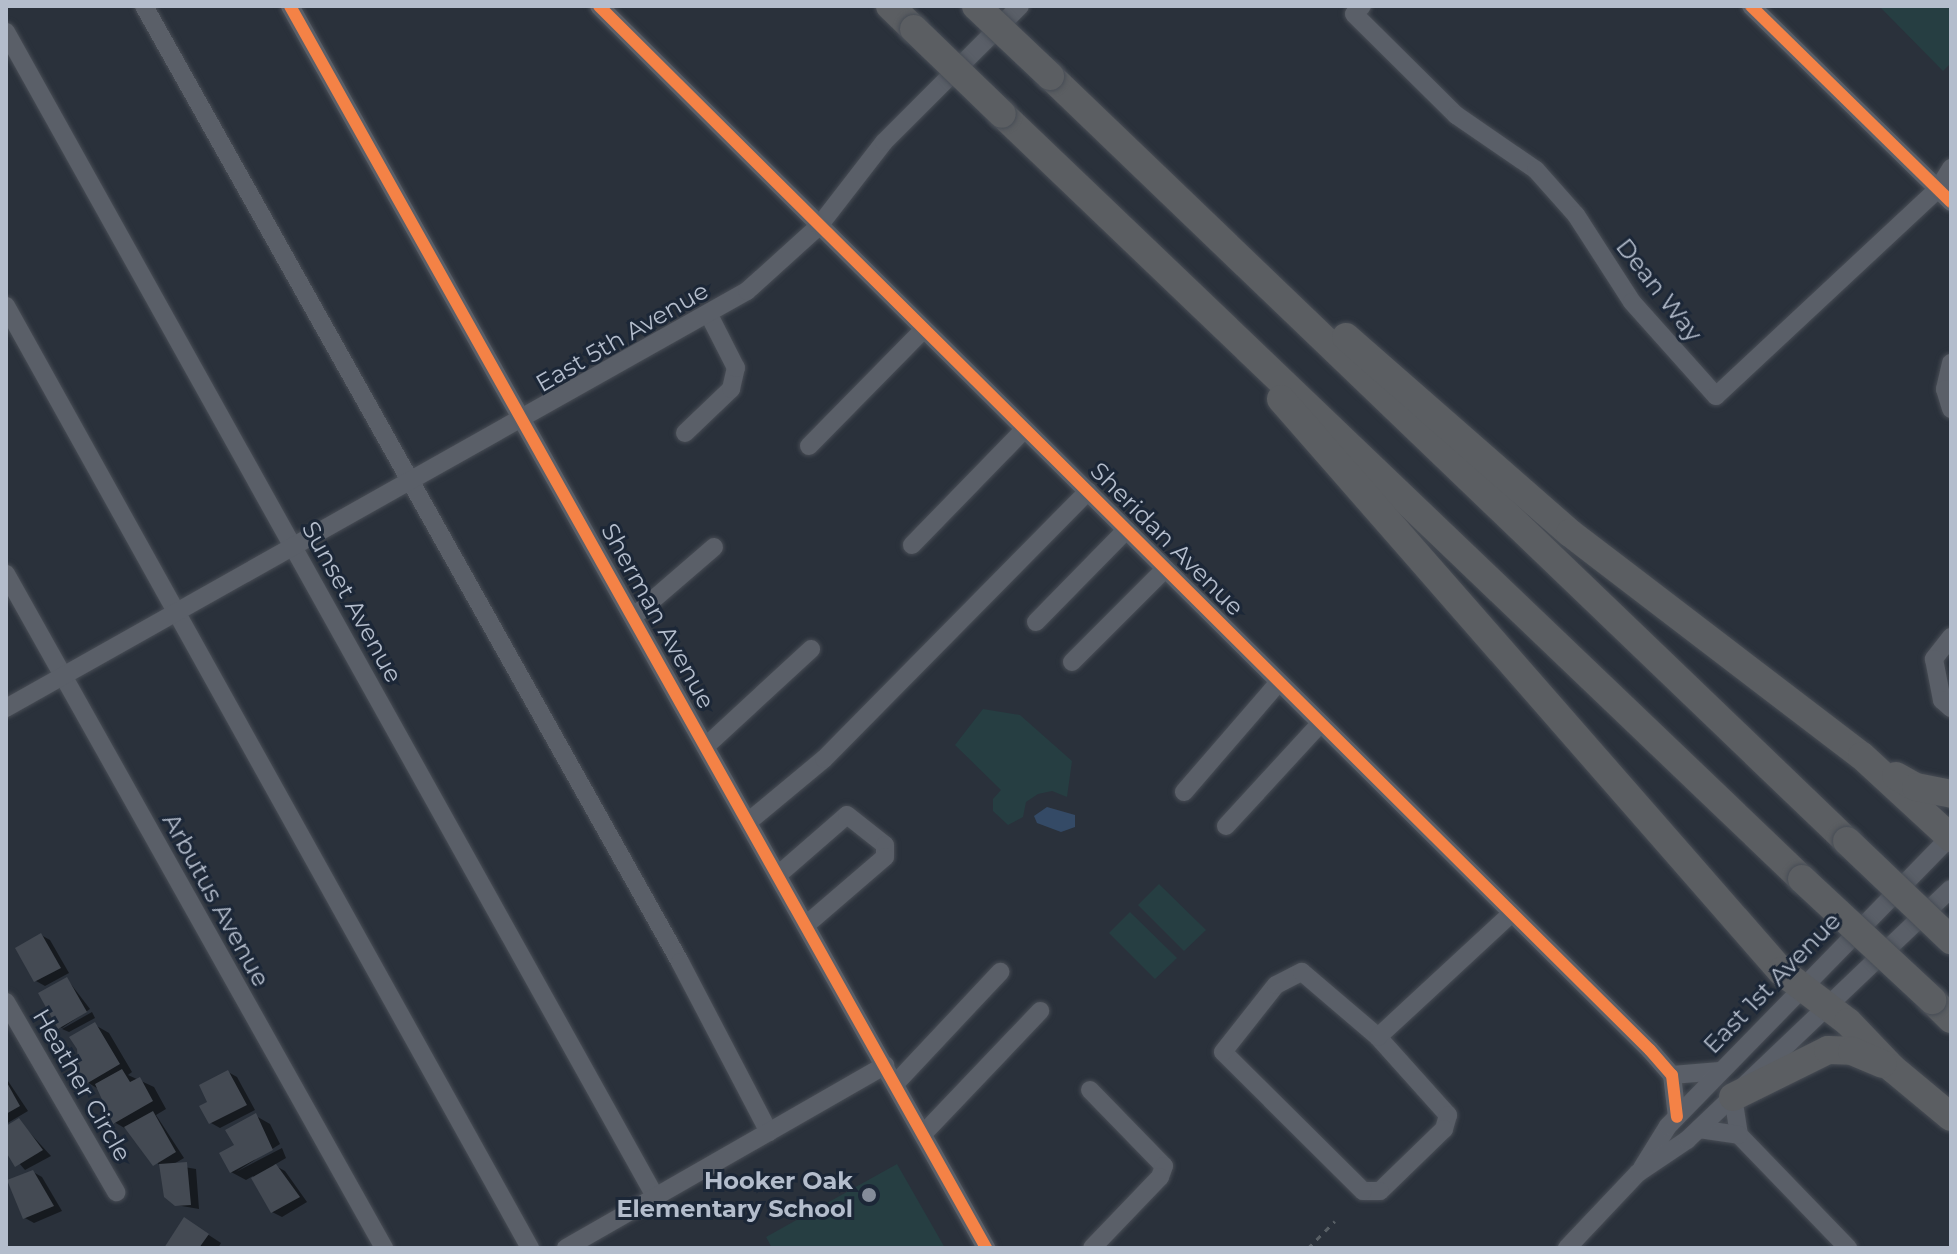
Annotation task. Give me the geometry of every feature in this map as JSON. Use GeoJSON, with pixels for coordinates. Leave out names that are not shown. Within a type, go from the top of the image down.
{"type":"FeatureCollection","features":[{"type":"Feature","properties":{"kind":"highway"},"geometry":{"type":"LineString","coordinates":[[890,6],[1941,1009]]}},
{"type":"Feature","properties":{"kind":"highway"},"geometry":{"type":"LineString","coordinates":[[976,6],[1951,940]]}},
{"type":"Feature","properties":{"kind":"highway"},"geometry":{"type":"LineString","coordinates":[[1272,289],[1311,307],[1570,533],[1862,756],[1951,837]]}},
{"type":"Feature","properties":{"kind":"highway"},"geometry":{"type":"LineString","coordinates":[[1223,322],[1284,404],[1781,971],[1828,1008],[1892,1068],[1951,1117]]}},
{"type":"Feature","properties":{"kind":"highway"},"geometry":{"type":"LineString","coordinates":[[1862,756],[1916,787],[1951,794]]}},
{"type":"Feature","properties":{"kind":"highway"},"geometry":{"type":"LineString","coordinates":[[1733,1097],[1828,1050],[1852,1051],[1892,1068]]}},
{"type":"Feature","properties":{"kind":"street"},"geometry":{"type":"LineString","coordinates":[[144,6],[408,484],[680,962],[769,1132]]}},
{"type":"Feature","properties":{"kind":"street","name":"Sherman Avenue"},"geometry":{"type":"LineString","coordinates":[[290,6],[986,1248]]}},
{"type":"Feature","properties":{"kind":"street","name":"Sheridan Avenue"},"geometry":{"type":"LineString","coordinates":[[599,6],[1672,1075]]}},
{"type":"Feature","properties":{"kind":"street","name":"East 5th Avenue"},"geometry":{"type":"LineString","coordinates":[[6,708],[523,421],[747,291],[819,226],[884,142],[1020,6]]}},
{"type":"Feature","properties":{"kind":"street","name":"Dean Way"},"geometry":{"type":"LineString","coordinates":[[1362,6],[1354,14],[1456,115],[1536,170],[1576,215],[1632,302],[1716,396],[1945,196]]}},
{"type":"Feature","properties":{"kind":"street"},"geometry":{"type":"LineString","coordinates":[[1751,6],[1945,196]]}},
{"type":"Feature","properties":{"kind":"street","name":"Sunset Avenue"},"geometry":{"type":"LineString","coordinates":[[6,32],[655,1196]]}},
{"type":"Feature","properties":{"kind":"street"},"geometry":{"type":"LineString","coordinates":[[1945,196],[1951,168]]}},
{"type":"Feature","properties":{"kind":"street"},"geometry":{"type":"LineString","coordinates":[[6,306],[530,1248]]}},
{"type":"Feature","properties":{"kind":"street"},"geometry":{"type":"LineString","coordinates":[[685,433],[731,389],[734,378],[736,368],[709,315]]}},
{"type":"Feature","properties":{"kind":"street"},"geometry":{"type":"LineString","coordinates":[[809,446],[923,330]]}},
{"type":"Feature","properties":{"kind":"street"},"geometry":{"type":"LineString","coordinates":[[1951,363],[1945,389],[1951,409]]}},
{"type":"Feature","properties":{"kind":"street"},"geometry":{"type":"LineString","coordinates":[[912,545],[1024,430]]}},
{"type":"Feature","properties":{"kind":"street"},"geometry":{"type":"LineString","coordinates":[[748,822],[824,759],[1088,491]]}},
{"type":"Feature","properties":{"kind":"street"},"geometry":{"type":"LineString","coordinates":[[1036,622],[1126,530]]}},
{"type":"Feature","properties":{"kind":"street"},"geometry":{"type":"LineString","coordinates":[[633,617],[714,547]]}},
{"type":"Feature","properties":{"kind":"street"},"geometry":{"type":"LineString","coordinates":[[1072,662],[1165,569]]}},
{"type":"Feature","properties":{"kind":"street","name":"Arbutus Avenue"},"geometry":{"type":"LineString","coordinates":[[6,574],[384,1248]]}},
{"type":"Feature","properties":{"kind":"street"},"geometry":{"type":"LineString","coordinates":[[1951,637],[1934,659],[1942,700],[1951,708]]}},
{"type":"Feature","properties":{"kind":"street"},"geometry":{"type":"LineString","coordinates":[[706,746],[811,649]]}},
{"type":"Feature","properties":{"kind":"street"},"geometry":{"type":"LineString","coordinates":[[1184,792],[1279,682]]}},
{"type":"Feature","properties":{"kind":"street"},"geometry":{"type":"LineString","coordinates":[[1226,826],[1319,725]]}},
{"type":"Feature","properties":{"kind":"street"},"geometry":{"type":"LineString","coordinates":[[778,875],[847,815],[885,845],[885,857],[806,925]]}},
{"type":"Feature","properties":{"kind":"street","name":"East 1st Avenue"},"geometry":{"type":"LineString","coordinates":[[1567,1248],[1638,1173],[1677,1117],[1801,986],[1951,837]]}},
{"type":"Feature","properties":{"kind":"street","name":"East 1st Avenue"},"geometry":{"type":"LineString","coordinates":[[1638,1173],[1699,1129],[1951,889]]}},
{"type":"Feature","properties":{"kind":"street"},"geometry":{"type":"LineString","coordinates":[[1378,1037],[1511,914]]}},
{"type":"Feature","properties":{"kind":"street"},"geometry":{"type":"LineString","coordinates":[[895,1084],[1000,972]]}},
{"type":"Feature","properties":{"kind":"street"},"geometry":{"type":"LineString","coordinates":[[1302,972],[1378,1037],[1448,1115],[1444,1129],[1380,1191],[1363,1191],[1223,1052],[1276,985],[1302,972]]}},
{"type":"Feature","properties":{"kind":"street","name":"Heather Circle"},"geometry":{"type":"LineString","coordinates":[[6,1002],[116,1192]]}},
{"type":"Feature","properties":{"kind":"street"},"geometry":{"type":"LineString","coordinates":[[923,1134],[1040,1011]]}},
{"type":"Feature","properties":{"kind":"street"},"geometry":{"type":"LineString","coordinates":[[566,1248],[885,1065]]}},
{"type":"Feature","properties":{"kind":"street"},"geometry":{"type":"LineString","coordinates":[[1677,1117],[1672,1075],[1720,1071]]}},
{"type":"Feature","properties":{"kind":"street"},"geometry":{"type":"LineString","coordinates":[[1090,1090],[1164,1166],[1160,1177],[1092,1248]]}},
{"type":"Feature","properties":{"kind":"street"},"geometry":{"type":"LineString","coordinates":[[1733,1097],[1739,1135],[1848,1248]]}},
{"type":"Feature","properties":{"kind":"street"},"geometry":{"type":"LineString","coordinates":[[1699,1129],[1739,1135]]}},
{"type":"Feature","properties":{"kind":"path"},"geometry":{"type":"LineString","coordinates":[[1308,1248],[1335,1221]]}},
{"type":"Feature","properties":{"kind":"green space"},"geometry":{"type":"Polygon","coordinates":[[[1879,6],[1951,6],[1951,63],[1943,71],[1879,6]]]}},
{"type":"Feature","properties":{"kind":"green space"},"geometry":{"type":"Polygon","coordinates":[[[983,709],[1020,715],[1072,761],[1067,797],[1052,791],[1038,794],[1026,802],[1023,817],[1008,825],[993,811],[993,799],[1001,790],[955,745],[983,709]]]}},
{"type":"Feature","properties":{"kind":"green space"},"geometry":{"type":"Polygon","coordinates":[[[1159,884],[1206,930],[1184,951],[1138,905],[1159,884]]]}},
{"type":"Feature","properties":{"kind":"green space"},"geometry":{"type":"Polygon","coordinates":[[[1130,912],[1177,958],[1155,979],[1109,933],[1130,912]]]}},
{"type":"Feature","properties":{"kind":"green space","name":"Hooker Oak Elementary School"},"geometry":{"type":"Polygon","coordinates":[[[897,1164],[945,1248],[772,1248],[766,1237],[897,1164]]]}},
{"type":"Feature","properties":{"kind":"water"},"geometry":{"type":"Polygon","coordinates":[[[1047,807],[1075,815],[1075,827],[1061,832],[1037,823],[1034,816],[1047,807]]]}},
{"type":"Feature","properties":{"kind":"building"},"geometry":{"type":"Polygon","coordinates":[[[41,933],[61,968],[34,982],[15,948],[41,933]]]}},
{"type":"Feature","properties":{"kind":"building"},"geometry":{"type":"Polygon","coordinates":[[[67,977],[87,1012],[58,1029],[38,993],[67,977]]]}},
{"type":"Feature","properties":{"kind":"building"},"geometry":{"type":"Polygon","coordinates":[[[95,1022],[120,1064],[86,1084],[73,1063],[78,1060],[77,1049],[69,1037],[95,1022]]]}},
{"type":"Feature","properties":{"kind":"building"},"geometry":{"type":"Polygon","coordinates":[[[122,1069],[130,1082],[140,1077],[153,1101],[113,1124],[95,1084],[122,1069]]]}},
{"type":"Feature","properties":{"kind":"building"},"geometry":{"type":"Polygon","coordinates":[[[228,1070],[247,1105],[209,1124],[199,1106],[207,1102],[199,1085],[228,1070]]]}},
{"type":"Feature","properties":{"kind":"building"},"geometry":{"type":"Polygon","coordinates":[[[6,1081],[20,1106],[6,1114],[6,1081]]]}},
{"type":"Feature","properties":{"kind":"building"},"geometry":{"type":"Polygon","coordinates":[[[153,1111],[176,1152],[153,1166],[124,1127],[153,1111]]]}},
{"type":"Feature","properties":{"kind":"building"},"geometry":{"type":"Polygon","coordinates":[[[256,1113],[273,1150],[230,1173],[219,1153],[234,1145],[225,1130],[256,1113]]]}},
{"type":"Feature","properties":{"kind":"building"},"geometry":{"type":"Polygon","coordinates":[[[19,1118],[43,1150],[15,1167],[6,1152],[6,1126],[19,1118]]]}},
{"type":"Feature","properties":{"kind":"building"},"geometry":{"type":"Polygon","coordinates":[[[187,1162],[191,1205],[175,1206],[164,1197],[159,1164],[187,1162]]]}},
{"type":"Feature","properties":{"kind":"building"},"geometry":{"type":"Polygon","coordinates":[[[276,1164],[300,1197],[271,1213],[251,1178],[276,1164]]]}},
{"type":"Feature","properties":{"kind":"building"},"geometry":{"type":"Polygon","coordinates":[[[33,1170],[54,1206],[23,1219],[7,1180],[33,1170]]]}},
{"type":"Feature","properties":{"kind":"building"},"geometry":{"type":"Polygon","coordinates":[[[184,1217],[209,1234],[199,1248],[164,1248],[184,1217]]]}},
{"type":"Feature","properties":{"kind":"cycle path"},"geometry":{"type":"LineString","coordinates":[[290,6],[986,1248]]}},
{"type":"Feature","properties":{"kind":"cycle path"},"geometry":{"type":"LineString","coordinates":[[599,6],[1650,1050],[1672,1075],[1677,1117]]}},
{"type":"Feature","properties":{"kind":"cycle path"},"geometry":{"type":"LineString","coordinates":[[1751,6],[1951,202]]}},
{"type":"Feature","properties":{"kind":"place","name":"Hooker Oak Elementary School"},"geometry":{"type":"Point","coordinates":[869,1195]}}]}
